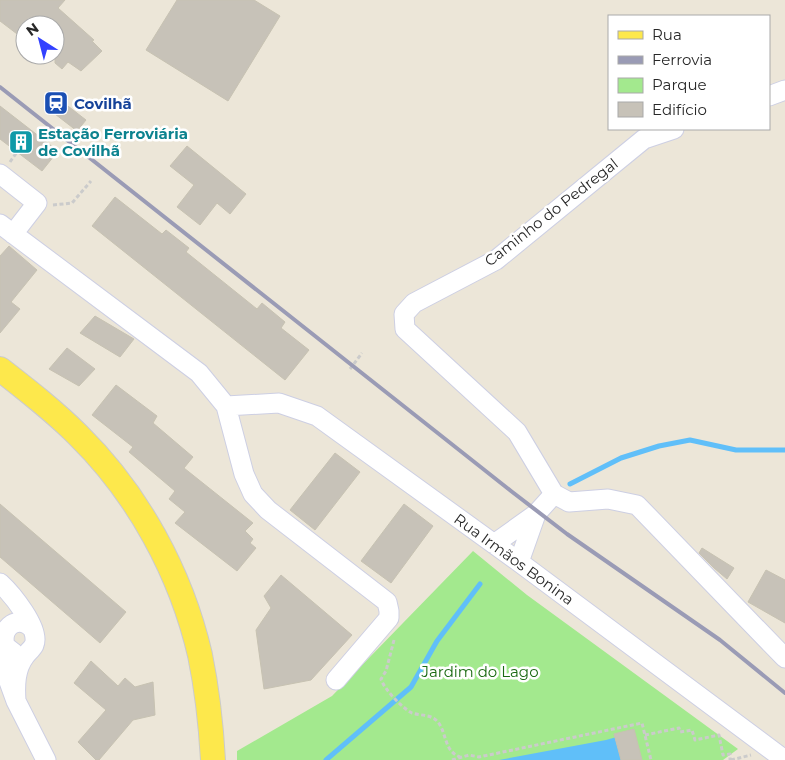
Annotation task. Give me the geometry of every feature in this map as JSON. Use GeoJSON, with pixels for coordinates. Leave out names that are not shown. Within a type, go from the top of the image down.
{"type":"FeatureCollection","features":[{"type":"Feature","properties":{"kind":"main road"},"geometry":{"type":"LineString","coordinates":[[0,369],[55,413],[80,436],[110,470],[134,503],[155,537],[176,580],[200,654],[211,724],[213,760]]}},
{"type":"Feature","properties":{"kind":"street"},"geometry":{"type":"LineString","coordinates":[[770,96],[785,90]]}},
{"type":"Feature","properties":{"kind":"street","name":"Caminho do Pedregal"},"geometry":{"type":"LineString","coordinates":[[554,494],[517,432],[405,329],[404,314],[414,302],[496,260],[644,139],[671,130]]}},
{"type":"Feature","properties":{"kind":"street"},"geometry":{"type":"LineString","coordinates":[[0,174],[38,203],[7,229],[199,373],[226,406],[244,474],[253,494],[268,510],[387,602],[389,618],[336,680]]}},
{"type":"Feature","properties":{"kind":"street","name":"Rua Irmãos Bonina"},"geometry":{"type":"LineString","coordinates":[[226,406],[279,403],[317,416],[519,562],[785,760]]}},
{"type":"Feature","properties":{"kind":"street"},"geometry":{"type":"LineString","coordinates":[[494,544],[536,514],[554,494],[569,502],[608,499],[637,505],[785,658]]}},
{"type":"Feature","properties":{"kind":"street"},"geometry":{"type":"LineString","coordinates":[[519,562],[536,514]]}},
{"type":"Feature","properties":{"kind":"street"},"geometry":{"type":"LineString","coordinates":[[0,583],[21,606],[33,629],[36,640],[32,649],[23,658],[18,669],[16,701]]}},
{"type":"Feature","properties":{"kind":"street"},"geometry":{"type":"LineString","coordinates":[[0,583],[6,594],[9,609],[10,622],[6,637],[8,679],[16,701],[46,760]]}},
{"type":"Feature","properties":{"kind":"street"},"geometry":{"type":"LineString","coordinates":[[28,652],[13,653],[6,637],[11,625],[21,622],[33,629]]}},
{"type":"Feature","properties":{"kind":"path"},"geometry":{"type":"LineString","coordinates":[[56,205],[72,203],[91,181]]}},
{"type":"Feature","properties":{"kind":"path"},"geometry":{"type":"LineString","coordinates":[[350,369],[362,353]]}},
{"type":"Feature","properties":{"kind":"path"},"geometry":{"type":"LineString","coordinates":[[395,636],[386,670],[381,679],[383,686],[412,713],[438,722],[450,751],[460,757]]}},
{"type":"Feature","properties":{"kind":"path"},"geometry":{"type":"LineString","coordinates":[[452,760],[469,755],[479,757],[642,723],[651,760]]}},
{"type":"Feature","properties":{"kind":"path"},"geometry":{"type":"LineString","coordinates":[[645,736],[679,728],[680,732],[692,730],[695,740],[719,735],[724,755],[730,754],[730,760],[751,755],[752,752]]}},
{"type":"Feature","properties":{"kind":"path"},"geometry":{"type":"LineString","coordinates":[[466,760],[469,755]]}},
{"type":"Feature","properties":{"kind":"green space","name":"Jardim do Lago"},"geometry":{"type":"Polygon","coordinates":[[[473,551],[527,595],[738,749],[723,760],[237,760],[237,751],[332,696],[473,551]]]}},
{"type":"Feature","properties":{"kind":"water"},"geometry":{"type":"Polygon","coordinates":[[[634,732],[641,760],[499,760],[606,740],[634,732]]]}},
{"type":"Feature","properties":{"kind":"building"},"geometry":{"type":"Polygon","coordinates":[[[0,0],[65,0],[58,8],[94,40],[92,41],[102,51],[81,71],[68,62],[62,69],[57,65],[65,65],[65,15],[15,15],[15,32],[0,21],[0,0]]]}},
{"type":"Feature","properties":{"kind":"building"},"geometry":{"type":"Polygon","coordinates":[[[177,0],[254,0],[280,16],[228,101],[146,50],[177,0]]]}},
{"type":"Feature","properties":{"kind":"building"},"geometry":{"type":"Polygon","coordinates":[[[64,103],[86,120],[77,131],[55,114],[64,103]]]}},
{"type":"Feature","properties":{"kind":"building","name":"Estação Ferroviária de Covilhã"},"geometry":{"type":"Polygon","coordinates":[[[0,106],[58,151],[42,171],[0,139],[0,106]]]}},
{"type":"Feature","properties":{"kind":"building"},"geometry":{"type":"Polygon","coordinates":[[[187,146],[246,194],[230,214],[217,203],[200,225],[177,207],[194,185],[170,166],[187,146]]]}},
{"type":"Feature","properties":{"kind":"building"},"geometry":{"type":"Polygon","coordinates":[[[115,197],[162,234],[166,230],[189,248],[186,252],[257,309],[262,303],[285,322],[281,328],[309,350],[285,380],[92,226],[115,197]]]}},
{"type":"Feature","properties":{"kind":"building"},"geometry":{"type":"Polygon","coordinates":[[[9,246],[37,270],[11,302],[20,309],[0,333],[0,256],[9,246]]]}},
{"type":"Feature","properties":{"kind":"building"},"geometry":{"type":"Polygon","coordinates":[[[95,316],[134,339],[120,357],[80,333],[95,316]]]}},
{"type":"Feature","properties":{"kind":"building"},"geometry":{"type":"Polygon","coordinates":[[[67,348],[95,369],[79,386],[49,369],[67,348]]]}},
{"type":"Feature","properties":{"kind":"building"},"geometry":{"type":"Polygon","coordinates":[[[116,385],[157,416],[153,423],[193,457],[184,468],[253,523],[245,531],[253,539],[250,543],[256,548],[237,571],[175,523],[185,512],[169,499],[175,491],[129,452],[133,447],[92,415],[116,385]]]}},
{"type":"Feature","properties":{"kind":"building"},"geometry":{"type":"Polygon","coordinates":[[[335,453],[360,472],[315,530],[290,510],[335,453]]]}},
{"type":"Feature","properties":{"kind":"building"},"geometry":{"type":"Polygon","coordinates":[[[0,504],[126,612],[100,643],[0,557],[0,504]]]}},
{"type":"Feature","properties":{"kind":"building"},"geometry":{"type":"Polygon","coordinates":[[[404,504],[433,526],[391,583],[361,561],[404,504]]]}},
{"type":"Feature","properties":{"kind":"building"},"geometry":{"type":"Polygon","coordinates":[[[702,548],[734,568],[727,579],[699,553],[702,548]]]}},
{"type":"Feature","properties":{"kind":"building"},"geometry":{"type":"Polygon","coordinates":[[[766,570],[785,580],[785,623],[748,602],[766,570]]]}},
{"type":"Feature","properties":{"kind":"building"},"geometry":{"type":"Polygon","coordinates":[[[281,575],[352,635],[311,680],[264,689],[256,630],[271,608],[264,596],[281,575]]]}},
{"type":"Feature","properties":{"kind":"building"},"geometry":{"type":"Polygon","coordinates":[[[91,661],[118,686],[125,678],[135,687],[153,682],[155,715],[133,720],[99,760],[96,760],[78,742],[106,710],[74,683],[91,661]]]}},
{"type":"Feature","properties":{"kind":"building"},"geometry":{"type":"Polygon","coordinates":[[[634,729],[642,760],[621,760],[614,734],[634,729]]]}},
{"type":"Feature","properties":{"kind":"waterway"},"geometry":{"type":"LineString","coordinates":[[570,484],[621,458],[659,446],[690,440],[736,450],[785,450]]}},
{"type":"Feature","properties":{"kind":"waterway"},"geometry":{"type":"LineString","coordinates":[[326,760],[411,687],[437,641],[480,584]]}},
{"type":"Feature","properties":{"kind":"railway"},"geometry":{"type":"LineString","coordinates":[[0,87],[511,491],[567,534],[720,640],[785,693]]}},
{"type":"Feature","properties":{"kind":"place","name":"Covilhã"},"geometry":{"type":"Point","coordinates":[56,103]}},
{"type":"Feature","properties":{"kind":"place","name":"Estação Ferroviária de Covilhã"},"geometry":{"type":"Point","coordinates":[21,142]}}]}
